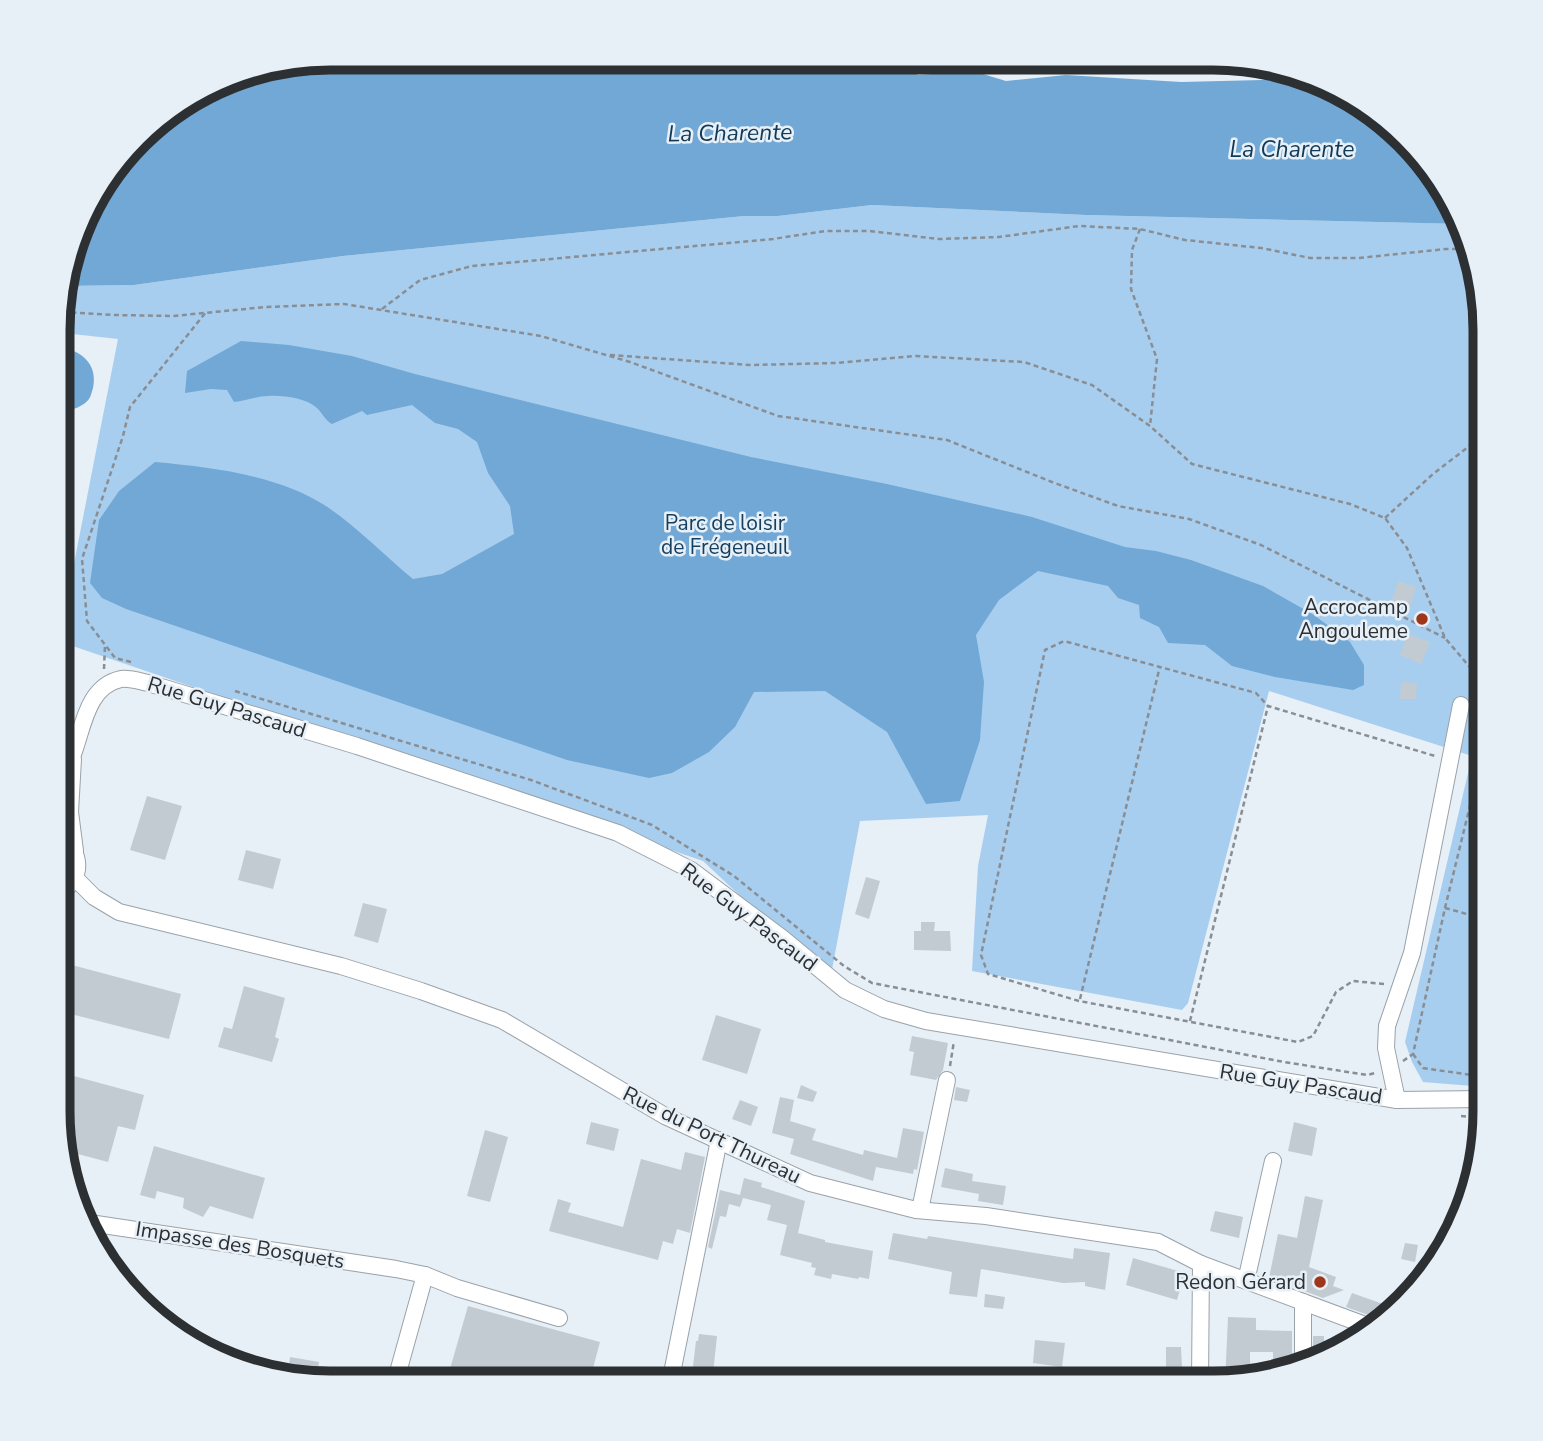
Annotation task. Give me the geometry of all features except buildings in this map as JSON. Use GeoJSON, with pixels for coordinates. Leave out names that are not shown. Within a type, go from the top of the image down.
{"type":"FeatureCollection","features":[{"type":"Feature","properties":{"kind":"street","name":"Rue Guy Pascaud"},"geometry":{"type":"LineString","coordinates":[[103,689],[122,679],[148,683],[370,750],[618,833],[663,854],[702,877],[845,990],[884,1009],[957,1027],[1397,1100],[1473,1099]]}},
{"type":"Feature","properties":{"kind":"street"},"geometry":{"type":"LineString","coordinates":[[70,759],[88,708],[103,689]]}},
{"type":"Feature","properties":{"kind":"street","name":"Rue Guy Pascaud"},"geometry":{"type":"LineString","coordinates":[[1397,1100],[1386,1048],[1387,1026],[1412,953],[1461,705]]}},
{"type":"Feature","properties":{"kind":"street"},"geometry":{"type":"LineString","coordinates":[[70,885],[78,869],[70,812],[73,753]]}},
{"type":"Feature","properties":{"kind":"street"},"geometry":{"type":"LineString","coordinates":[[70,844],[75,852]]}},
{"type":"Feature","properties":{"kind":"street","name":"Rue du Port Thureau"},"geometry":{"type":"LineString","coordinates":[[75,878],[94,897],[119,912],[341,966],[502,1020],[666,1116],[810,1183],[920,1210],[986,1216],[1158,1242],[1201,1264],[1361,1324]]}},
{"type":"Feature","properties":{"kind":"street"},"geometry":{"type":"LineString","coordinates":[[920,1210],[947,1080]]}},
{"type":"Feature","properties":{"kind":"street"},"geometry":{"type":"LineString","coordinates":[[672,1371],[719,1140]]}},
{"type":"Feature","properties":{"kind":"street"},"geometry":{"type":"LineString","coordinates":[[1246,1281],[1273,1161]]}},
{"type":"Feature","properties":{"kind":"street","name":"Impasse des Bosquets"},"geometry":{"type":"LineString","coordinates":[[96,1224],[396,1269],[425,1275],[457,1288],[559,1318]]}},
{"type":"Feature","properties":{"kind":"street"},"geometry":{"type":"LineString","coordinates":[[1200,1371],[1201,1264]]}},
{"type":"Feature","properties":{"kind":"street"},"geometry":{"type":"LineString","coordinates":[[398,1371],[425,1275]]}},
{"type":"Feature","properties":{"kind":"street"},"geometry":{"type":"LineString","coordinates":[[1303,1303],[1303,1354]]}},
{"type":"Feature","properties":{"kind":"path"},"geometry":{"type":"LineString","coordinates":[[381,309],[420,280],[472,266],[773,239],[825,231],[869,231],[939,239],[999,237],[1079,226],[1140,229],[1185,240],[1261,248],[1310,258],[1359,258],[1460,250]]}},
{"type":"Feature","properties":{"kind":"path"},"geometry":{"type":"LineString","coordinates":[[1140,229],[1132,250],[1131,289],[1157,359],[1150,426]]}},
{"type":"Feature","properties":{"kind":"path"},"geometry":{"type":"LineString","coordinates":[[71,312],[150,316],[344,304],[541,337],[630,362],[778,416],[947,440],[1118,506],[1189,519],[1261,545],[1445,638]]}},
{"type":"Feature","properties":{"kind":"path"},"geometry":{"type":"LineString","coordinates":[[142,665],[115,658],[87,621],[82,559],[130,407],[206,312]]}},
{"type":"Feature","properties":{"kind":"path"},"geometry":{"type":"LineString","coordinates":[[600,353],[750,365],[835,363],[916,356],[1024,362],[1092,385],[1150,426],[1192,464],[1350,505],[1385,518],[1407,548],[1445,638],[1473,671]]}},
{"type":"Feature","properties":{"kind":"path"},"geometry":{"type":"LineString","coordinates":[[1385,518],[1433,474],[1473,443]]}},
{"type":"Feature","properties":{"kind":"path"},"geometry":{"type":"LineString","coordinates":[[1400,986],[1353,981],[1336,992],[1313,1036],[1298,1042],[1079,1001],[988,974],[981,955],[1045,650],[1064,641],[1160,666],[1256,693],[1268,706],[1452,761]]}},
{"type":"Feature","properties":{"kind":"path"},"geometry":{"type":"LineString","coordinates":[[103,689],[105,645]]}},
{"type":"Feature","properties":{"kind":"path"},"geometry":{"type":"LineString","coordinates":[[1079,1001],[1160,666]]}},
{"type":"Feature","properties":{"kind":"path"},"geometry":{"type":"LineString","coordinates":[[236,692],[531,780],[652,825],[734,876],[844,966],[872,983],[1284,1062],[1367,1075],[1392,1070],[1413,1054],[1473,793]]}},
{"type":"Feature","properties":{"kind":"path"},"geometry":{"type":"LineString","coordinates":[[1190,1021],[1268,706]]}},
{"type":"Feature","properties":{"kind":"path"},"geometry":{"type":"LineString","coordinates":[[1445,908],[1473,916]]}},
{"type":"Feature","properties":{"kind":"path"},"geometry":{"type":"LineString","coordinates":[[947,1080],[957,1027]]}},
{"type":"Feature","properties":{"kind":"path"},"geometry":{"type":"LineString","coordinates":[[1413,1054],[1423,1068],[1473,1075]]}},
{"type":"Feature","properties":{"kind":"green space","name":"Parc de loisir de Frégeneuil"},"geometry":{"type":"Polygon","coordinates":[[[872,205],[1086,215],[1450,224],[1468,279],[1473,330],[1473,1086],[1423,1082],[1405,1042],[1472,756],[1269,691],[1188,1003],[1182,1010],[972,971],[978,866],[988,815],[860,821],[830,980],[703,861],[70,645],[70,584],[118,339],[70,334],[74,286],[134,285],[343,256],[744,216],[778,216],[872,205]]]}},
{"type":"Feature","properties":{"kind":"water","name":"La Charente"},"geometry":{"type":"Polygon","coordinates":[[[390,70],[504,73],[550,70],[761,70],[868,74],[875,70],[912,70],[918,75],[973,71],[1006,81],[1066,75],[1181,82],[1281,79],[1343,105],[1397,146],[1429,186],[1450,224],[1086,215],[872,205],[343,256],[134,285],[74,286],[84,247],[97,215],[124,172],[146,146],[172,124],[215,97],[276,76],[390,70]]]}},
{"type":"Feature","properties":{"kind":"water"},"geometry":{"type":"Polygon","coordinates":[[[241,341],[289,345],[352,356],[751,457],[1032,517],[1125,547],[1191,560],[1263,586],[1314,615],[1350,642],[1364,665],[1364,685],[1353,690],[1275,677],[1232,666],[1205,645],[1168,643],[1159,627],[1140,618],[1139,605],[1118,598],[1108,586],[1038,571],[999,600],[976,635],[984,682],[980,740],[960,801],[926,804],[887,732],[825,691],[754,692],[735,727],[709,752],[672,773],[649,778],[567,760],[126,609],[102,598],[90,583],[99,520],[119,491],[155,462],[244,474],[307,495],[349,523],[413,579],[442,574],[514,534],[510,506],[488,473],[477,442],[458,429],[435,423],[412,405],[367,415],[362,411],[332,424],[317,408],[294,398],[264,396],[234,402],[227,390],[211,389],[185,393],[187,371],[241,341]]]}},
{"type":"Feature","properties":{"kind":"water"},"geometry":{"type":"Polygon","coordinates":[[[70,350],[83,356],[91,366],[94,380],[89,399],[70,410],[70,350]]]}},
{"type":"Feature","properties":{"kind":"place","name":"Accrocamp Angouleme"},"geometry":{"type":"Point","coordinates":[1422,619]}},
{"type":"Feature","properties":{"kind":"place","name":"Redon Gérard"},"geometry":{"type":"Point","coordinates":[1320,1282]}}]}
